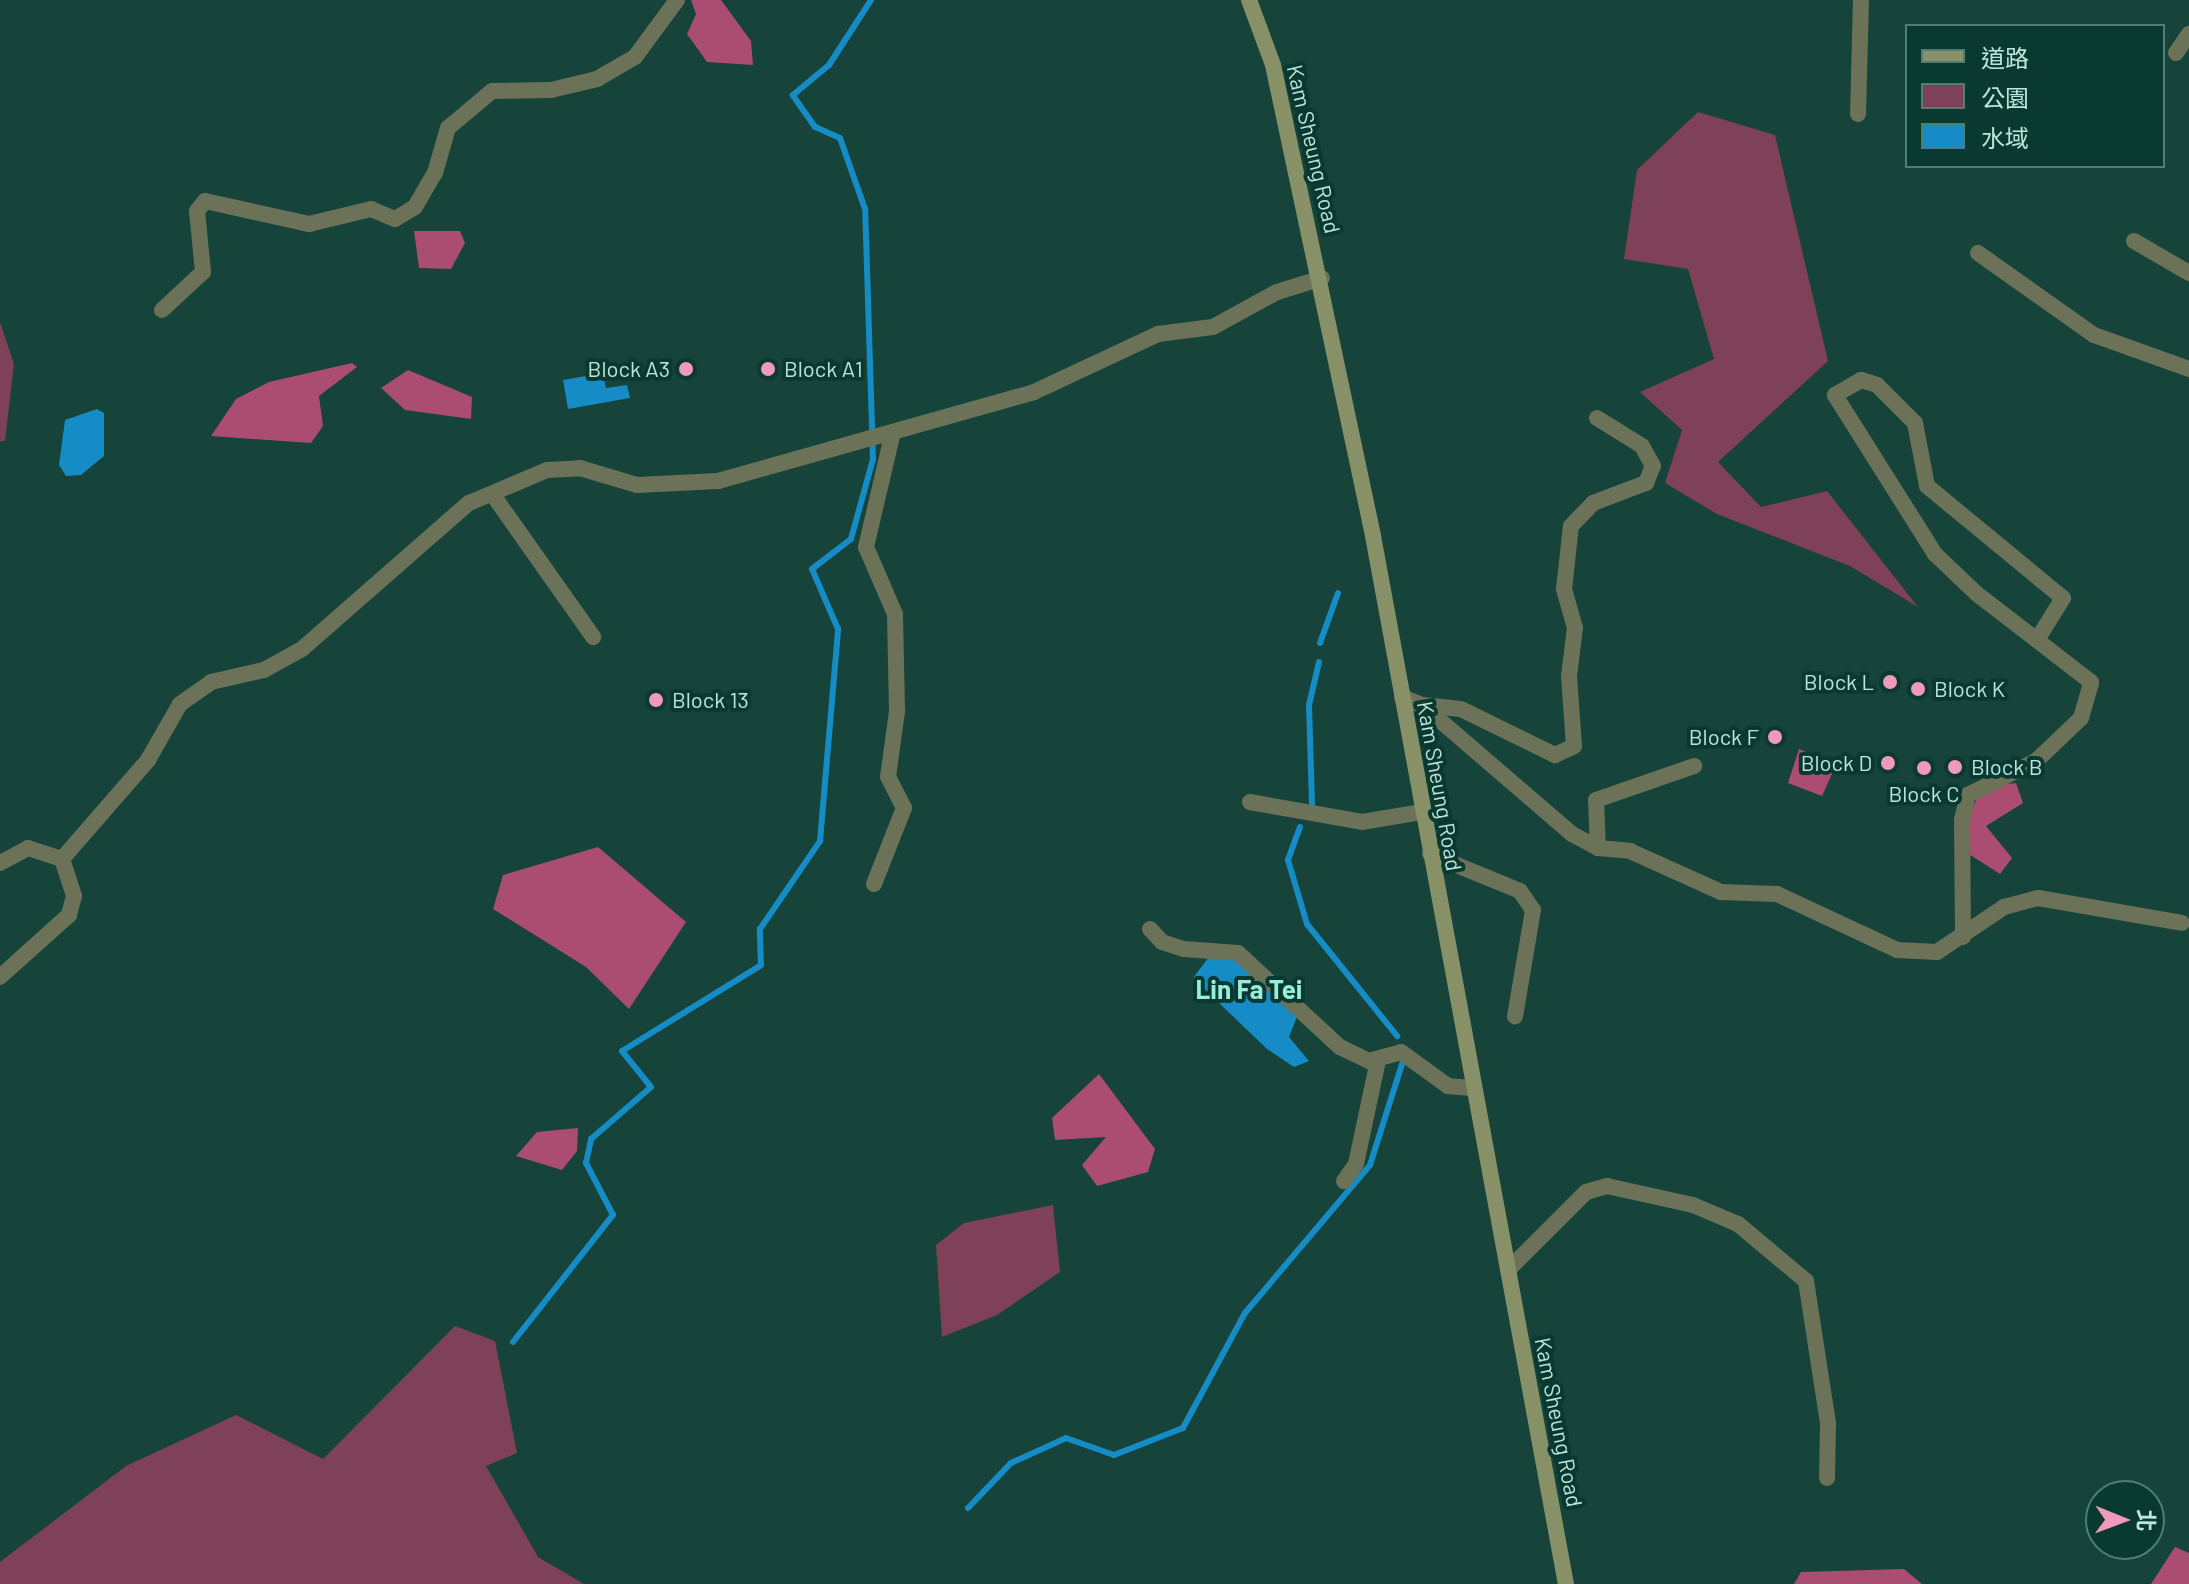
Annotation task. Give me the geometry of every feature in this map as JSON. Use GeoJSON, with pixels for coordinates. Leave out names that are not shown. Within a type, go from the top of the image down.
{"type":"FeatureCollection","features":[{"type":"Feature","properties":{"kind":"main road","name":"Kam Sheung Road"},"geometry":{"type":"LineString","coordinates":[[1249,0],[1273,65],[1322,278],[1566,1584]]}},
{"type":"Feature","properties":{"kind":"street"},"geometry":{"type":"LineString","coordinates":[[162,310],[203,272],[197,211],[205,201],[309,224],[371,209],[395,219],[415,207],[435,173],[448,128],[492,91],[551,90],[597,79],[635,57],[677,0]]}},
{"type":"Feature","properties":{"kind":"street"},"geometry":{"type":"LineString","coordinates":[[1858,114],[1861,0]]}},
{"type":"Feature","properties":{"kind":"street"},"geometry":{"type":"LineString","coordinates":[[2176,53],[2189,34]]}},
{"type":"Feature","properties":{"kind":"street"},"geometry":{"type":"LineString","coordinates":[[2134,241],[2189,273]]}},
{"type":"Feature","properties":{"kind":"street"},"geometry":{"type":"LineString","coordinates":[[1978,253],[2094,335],[2189,369]]}},
{"type":"Feature","properties":{"kind":"street"},"geometry":{"type":"LineString","coordinates":[[62,859],[148,760],[180,704],[211,682],[264,670],[302,649],[450,515],[547,470],[580,468],[637,485],[718,481],[1034,392],[1158,334],[1213,327],[1277,292],[1322,278]]}},
{"type":"Feature","properties":{"kind":"street"},"geometry":{"type":"LineString","coordinates":[[1963,937],[1968,795],[1976,785],[2036,761],[2091,698],[2084,670],[2037,640],[1935,554],[1835,395],[1861,380],[1877,385],[1915,423],[1927,486],[2063,598],[2037,640]]}},
{"type":"Feature","properties":{"kind":"street"},"geometry":{"type":"LineString","coordinates":[[1402,697],[1422,705],[1461,709],[1555,755],[1574,746],[1569,676],[1575,628],[1564,574],[1571,526],[1593,503],[1646,483],[1653,466],[1642,446],[1597,418]]}},
{"type":"Feature","properties":{"kind":"street"},"geometry":{"type":"LineString","coordinates":[[874,884],[904,808],[888,777],[897,711],[895,614],[866,547],[881,434]]}},
{"type":"Feature","properties":{"kind":"street"},"geometry":{"type":"LineString","coordinates":[[493,495],[593,637]]}},
{"type":"Feature","properties":{"kind":"street"},"geometry":{"type":"LineString","coordinates":[[1422,705],[1572,834],[1598,848],[1630,851],[1721,892],[1777,894],[1918,955],[1963,937],[2004,907],[2054,897],[2182,923]]}},
{"type":"Feature","properties":{"kind":"street"},"geometry":{"type":"LineString","coordinates":[[1598,848],[1596,800],[1694,766]]}},
{"type":"Feature","properties":{"kind":"street"},"geometry":{"type":"LineString","coordinates":[[1250,802],[1362,822],[1422,812]]}},
{"type":"Feature","properties":{"kind":"street"},"geometry":{"type":"LineString","coordinates":[[0,863],[28,848],[62,859]]}},
{"type":"Feature","properties":{"kind":"street"},"geometry":{"type":"LineString","coordinates":[[1430,854],[1520,891],[1533,910],[1515,1016]]}},
{"type":"Feature","properties":{"kind":"street"},"geometry":{"type":"LineString","coordinates":[[0,977],[73,910],[62,859]]}},
{"type":"Feature","properties":{"kind":"street"},"geometry":{"type":"LineString","coordinates":[[1150,929],[1162,942],[1184,949],[1238,953],[1340,1047],[1372,1060],[1401,1052],[1448,1086],[1473,1088]]}},
{"type":"Feature","properties":{"kind":"street"},"geometry":{"type":"LineString","coordinates":[[1344,1181],[1356,1164],[1378,1071],[1372,1060]]}},
{"type":"Feature","properties":{"kind":"street"},"geometry":{"type":"LineString","coordinates":[[1508,1270],[1586,1192],[1607,1186],[1693,1205],[1738,1224],[1806,1281],[1828,1423],[1827,1478]]}},
{"type":"Feature","properties":{"kind":"green space"},"geometry":{"type":"Polygon","coordinates":[[[1698,112],[1775,135],[1828,361],[1718,462],[1761,507],[1827,491],[1918,607],[1850,566],[1717,514],[1665,483],[1682,430],[1640,392],[1714,359],[1688,269],[1624,259],[1637,170],[1698,112]]]}},
{"type":"Feature","properties":{"kind":"green space"},"geometry":{"type":"Polygon","coordinates":[[[0,322],[14,364],[5,441],[0,441],[0,322]]]}},
{"type":"Feature","properties":{"kind":"green space"},"geometry":{"type":"Polygon","coordinates":[[[1053,1205],[1060,1272],[997,1315],[942,1337],[936,1245],[964,1223],[1053,1205]]]}},
{"type":"Feature","properties":{"kind":"green space"},"geometry":{"type":"Polygon","coordinates":[[[455,1326],[495,1341],[517,1453],[486,1466],[538,1557],[584,1584],[0,1584],[0,1562],[126,1466],[236,1415],[323,1459],[455,1326]]]}},
{"type":"Feature","properties":{"kind":"shaded area"},"geometry":{"type":"Polygon","coordinates":[[[691,0],[721,0],[751,41],[753,65],[707,62],[687,34],[696,14],[691,0]]]}},
{"type":"Feature","properties":{"kind":"shaded area"},"geometry":{"type":"Polygon","coordinates":[[[414,231],[460,231],[465,243],[451,269],[419,268],[414,231]]]}},
{"type":"Feature","properties":{"kind":"shaded area"},"geometry":{"type":"Polygon","coordinates":[[[352,363],[357,367],[319,396],[323,426],[311,443],[211,436],[236,399],[269,382],[352,363]]]}},
{"type":"Feature","properties":{"kind":"shaded area"},"geometry":{"type":"Polygon","coordinates":[[[408,370],[472,397],[471,419],[405,410],[381,388],[408,370]]]}},
{"type":"Feature","properties":{"kind":"shaded area"},"geometry":{"type":"Polygon","coordinates":[[[1799,749],[1836,765],[1822,796],[1788,783],[1799,749]]]}},
{"type":"Feature","properties":{"kind":"shaded area"},"geometry":{"type":"Polygon","coordinates":[[[2016,783],[2023,803],[1986,826],[2012,858],[2000,874],[1964,851],[1968,816],[1983,787],[2016,783]]]}},
{"type":"Feature","properties":{"kind":"shaded area"},"geometry":{"type":"Polygon","coordinates":[[[598,847],[686,922],[629,1009],[586,967],[493,909],[503,875],[598,847]]]}},
{"type":"Feature","properties":{"kind":"shaded area"},"geometry":{"type":"Polygon","coordinates":[[[1099,1074],[1155,1149],[1148,1172],[1097,1186],[1082,1165],[1106,1137],[1055,1140],[1052,1118],[1099,1074]]]}},
{"type":"Feature","properties":{"kind":"shaded area"},"geometry":{"type":"Polygon","coordinates":[[[578,1128],[577,1151],[562,1170],[516,1156],[537,1132],[578,1128]]]}},
{"type":"Feature","properties":{"kind":"shaded area"},"geometry":{"type":"Polygon","coordinates":[[[2175,1547],[2189,1553],[2189,1584],[2151,1584],[2175,1547]]]}},
{"type":"Feature","properties":{"kind":"shaded area"},"geometry":{"type":"Polygon","coordinates":[[[1904,1569],[1922,1584],[1794,1584],[1801,1572],[1904,1569]]]}},
{"type":"Feature","properties":{"kind":"water"},"geometry":{"type":"Polygon","coordinates":[[[603,373],[606,388],[627,385],[630,398],[568,409],[563,380],[603,373]]]}},
{"type":"Feature","properties":{"kind":"water"},"geometry":{"type":"Polygon","coordinates":[[[97,409],[104,413],[104,456],[81,475],[66,476],[59,465],[65,420],[97,409]]]}},
{"type":"Feature","properties":{"kind":"water"},"geometry":{"type":"Polygon","coordinates":[[[1212,953],[1231,956],[1298,1014],[1289,1037],[1309,1061],[1294,1067],[1267,1049],[1193,978],[1212,953]]]}},
{"type":"Feature","properties":{"kind":"waterway"},"geometry":{"type":"LineString","coordinates":[[513,1342],[613,1215],[586,1163],[591,1139],[651,1087],[622,1051],[761,965],[760,929],[820,841],[838,629],[812,569],[851,539],[873,459],[865,209],[840,138],[815,127],[793,95],[829,65],[871,0]]}},
{"type":"Feature","properties":{"kind":"waterway"},"geometry":{"type":"LineString","coordinates":[[1320,643],[1338,593]]}},
{"type":"Feature","properties":{"kind":"waterway"},"geometry":{"type":"LineString","coordinates":[[1312,805],[1309,705],[1319,662]]}},
{"type":"Feature","properties":{"kind":"waterway"},"geometry":{"type":"LineString","coordinates":[[1300,827],[1288,860],[1307,924],[1397,1036]]}},
{"type":"Feature","properties":{"kind":"waterway"},"geometry":{"type":"LineString","coordinates":[[968,1508],[1011,1463],[1066,1438],[1114,1455],[1183,1428],[1245,1313],[1370,1165],[1403,1061]]}},
{"type":"Feature","properties":{"kind":"place","name":"Block A3"},"geometry":{"type":"Point","coordinates":[686,369]}},
{"type":"Feature","properties":{"kind":"place","name":"Block A1"},"geometry":{"type":"Point","coordinates":[768,369]}},
{"type":"Feature","properties":{"kind":"place","name":"Block L"},"geometry":{"type":"Point","coordinates":[1890,682]}},
{"type":"Feature","properties":{"kind":"place","name":"Block K"},"geometry":{"type":"Point","coordinates":[1918,689]}},
{"type":"Feature","properties":{"kind":"place","name":"Block 13"},"geometry":{"type":"Point","coordinates":[656,700]}},
{"type":"Feature","properties":{"kind":"place","name":"Block F"},"geometry":{"type":"Point","coordinates":[1775,737]}},
{"type":"Feature","properties":{"kind":"place","name":"Block D"},"geometry":{"type":"Point","coordinates":[1888,763]}},
{"type":"Feature","properties":{"kind":"place","name":"Block B"},"geometry":{"type":"Point","coordinates":[1955,767]}},
{"type":"Feature","properties":{"kind":"place","name":"Block C"},"geometry":{"type":"Point","coordinates":[1924,768]}},
{"type":"Feature","properties":{"kind":"district","name":"Lin Fa Tei"},"geometry":{"type":"Point","coordinates":[1249,989]}}]}
